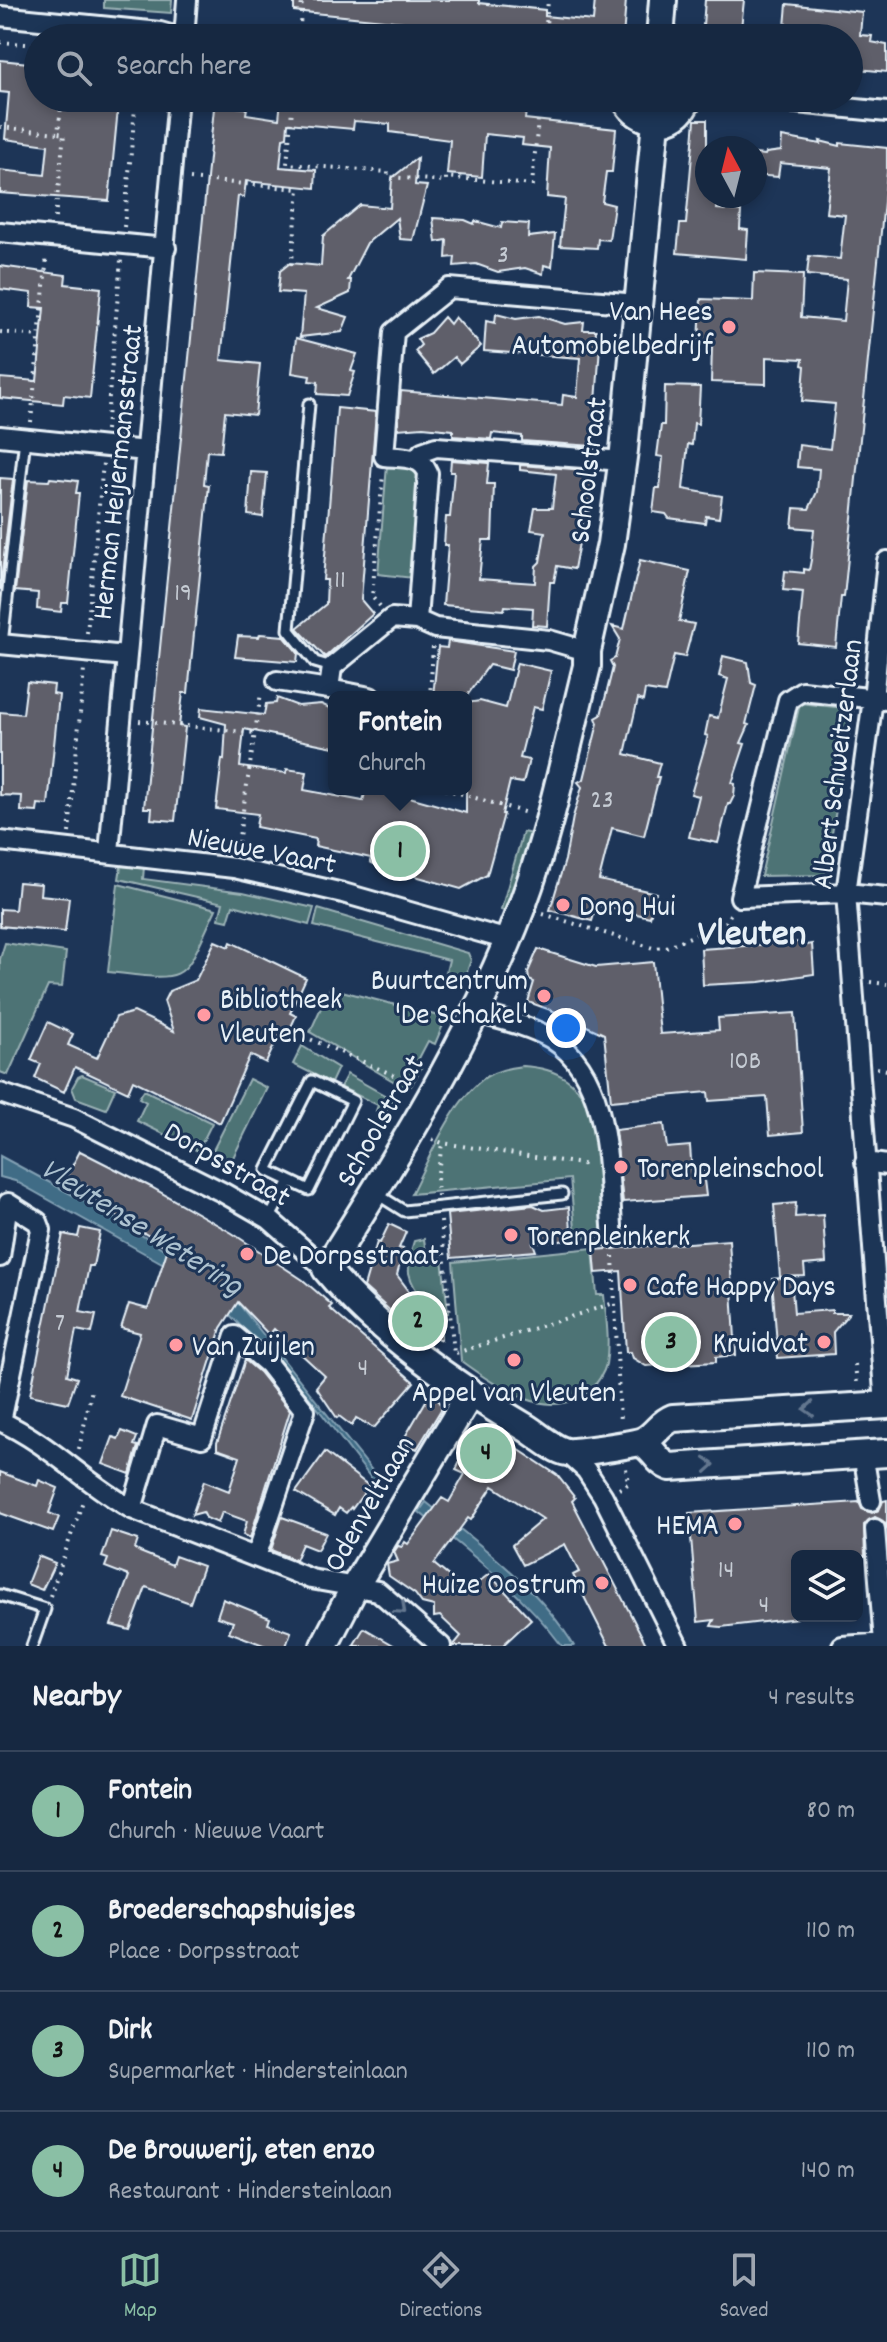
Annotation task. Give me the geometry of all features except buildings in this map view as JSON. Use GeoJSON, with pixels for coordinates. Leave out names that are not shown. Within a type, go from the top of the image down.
{"type":"FeatureCollection","features":[{"type":"Feature","properties":{"kind":"street"},"geometry":{"type":"LineString","coordinates":[[184,24],[187,0]]}},
{"type":"Feature","properties":{"kind":"street"},"geometry":{"type":"LineString","coordinates":[[661,24],[663,0]]}},
{"type":"Feature","properties":{"kind":"street"},"geometry":{"type":"LineString","coordinates":[[0,16],[80,24]]}},
{"type":"Feature","properties":{"kind":"street"},"geometry":{"type":"LineString","coordinates":[[863,110],[887,112]]}},
{"type":"Feature","properties":{"kind":"street","name":"Herman Heijermansstraat"},"geometry":{"type":"LineString","coordinates":[[109,852],[177,112]]}},
{"type":"Feature","properties":{"kind":"street"},"geometry":{"type":"LineString","coordinates":[[635,112],[656,122],[668,120],[680,112]]}},
{"type":"Feature","properties":{"kind":"street","name":"Schoolstraat"},"geometry":{"type":"LineString","coordinates":[[326,1269],[374,1193],[477,1013],[521,907],[548,821],[587,666],[587,651],[611,544],[623,461],[656,122]]}},
{"type":"Feature","properties":{"kind":"street"},"geometry":{"type":"LineString","coordinates":[[0,232],[166,248]]}},
{"type":"Feature","properties":{"kind":"street"},"geometry":{"type":"LineString","coordinates":[[417,620],[428,473],[417,459],[385,448],[394,332],[449,288],[637,304]]}},
{"type":"Feature","properties":{"kind":"street"},"geometry":{"type":"LineString","coordinates":[[0,436],[146,451]]}},
{"type":"Feature","properties":{"kind":"street"},"geometry":{"type":"LineString","coordinates":[[417,459],[422,452],[445,447],[623,461]]}},
{"type":"Feature","properties":{"kind":"street","name":"Albert Schweitzerlaan"},"geometry":{"type":"LineString","coordinates":[[886,1405],[846,893],[880,700],[887,561]]}},
{"type":"Feature","properties":{"kind":"street"},"geometry":{"type":"LineString","coordinates":[[329,689],[332,667],[392,618],[417,620],[435,628],[549,640],[587,651]]}},
{"type":"Feature","properties":{"kind":"street"},"geometry":{"type":"LineString","coordinates":[[1,644],[126,656]]}},
{"type":"Feature","properties":{"kind":"street"},"geometry":{"type":"LineString","coordinates":[[277,681],[339,691]]}},
{"type":"Feature","properties":{"kind":"street"},"geometry":{"type":"LineString","coordinates":[[880,700],[802,691],[788,700],[740,897],[846,893],[887,897]]}},
{"type":"Feature","properties":{"kind":"street","name":"Nieuwe Vaart"},"geometry":{"type":"LineString","coordinates":[[0,841],[234,868],[343,893],[508,940]]}},
{"type":"Feature","properties":{"kind":"street"},"geometry":{"type":"LineString","coordinates":[[477,1013],[534,1030],[551,1039],[566,1049],[591,1083],[602,1120],[613,1238]]}},
{"type":"Feature","properties":{"kind":"street","name":"Dorpsstraat"},"geometry":{"type":"LineString","coordinates":[[0,1093],[74,1118],[122,1140],[269,1219],[326,1269],[366,1314],[448,1362],[470,1394],[566,1452]]}},
{"type":"Feature","properties":{"kind":"street"},"geometry":{"type":"LineString","coordinates":[[865,1162],[887,1165]]}},
{"type":"Feature","properties":{"kind":"street"},"geometry":{"type":"LineString","coordinates":[[0,1257],[4,1202],[38,1222],[41,1230],[1,1422],[28,1434],[132,1509],[311,1579],[368,1589],[388,1597],[441,1646]]}},
{"type":"Feature","properties":{"kind":"street"},"geometry":{"type":"LineString","coordinates":[[132,1509],[157,1425],[202,1438],[235,1336],[268,1364],[305,1411],[256,1557]]}},
{"type":"Feature","properties":{"kind":"street","name":"Odenveltlaan"},"geometry":{"type":"LineString","coordinates":[[324,1646],[354,1588],[470,1394]]}},
{"type":"Feature","properties":{"kind":"street"},"geometry":{"type":"LineString","coordinates":[[632,1444],[653,1434],[662,1422],[673,1418],[886,1405]]}},
{"type":"Feature","properties":{"kind":"street"},"geometry":{"type":"LineString","coordinates":[[566,1452],[632,1444],[648,1446],[659,1461],[670,1467],[875,1454],[871,1501]]}},
{"type":"Feature","properties":{"kind":"street"},"geometry":{"type":"LineString","coordinates":[[566,1452],[586,1470],[603,1496],[678,1646]]}},
{"type":"Feature","properties":{"kind":"street"},"geometry":{"type":"LineString","coordinates":[[842,1646],[885,1643],[875,1529]]}},
{"type":"Feature","properties":{"kind":"lane"},"geometry":{"type":"LineString","coordinates":[[309,404],[289,630],[315,662],[332,667]]}},
{"type":"Feature","properties":{"kind":"lane"},"geometry":{"type":"LineString","coordinates":[[1,644],[27,439]]}},
{"type":"Feature","properties":{"kind":"lane"},"geometry":{"type":"LineString","coordinates":[[312,1081],[353,1101],[309,1190],[290,1181],[267,1170],[312,1081]]}},
{"type":"Feature","properties":{"kind":"lane"},"geometry":{"type":"LineString","coordinates":[[269,1219],[290,1181]]}},
{"type":"Feature","properties":{"kind":"lane"},"geometry":{"type":"LineString","coordinates":[[374,1193],[404,1211],[562,1194]]}},
{"type":"Feature","properties":{"kind":"lane"},"geometry":{"type":"LineString","coordinates":[[0,1595],[45,1609],[32,1646]]}},
{"type":"Feature","properties":{"kind":"path"},"geometry":{"type":"LineString","coordinates":[[300,24],[302,0]]}},
{"type":"Feature","properties":{"kind":"path"},"geometry":{"type":"LineString","coordinates":[[546,24],[548,0]]}},
{"type":"Feature","properties":{"kind":"path"},"geometry":{"type":"LineString","coordinates":[[0,42],[24,44]]}},
{"type":"Feature","properties":{"kind":"path"},"geometry":{"type":"LineString","coordinates":[[58,133],[60,112]]}},
{"type":"Feature","properties":{"kind":"path"},"geometry":{"type":"LineString","coordinates":[[67,848],[135,112]]}},
{"type":"Feature","properties":{"kind":"path"},"geometry":{"type":"LineString","coordinates":[[292,112],[287,164],[388,172],[388,177],[446,181],[446,177],[532,185],[539,112]]}},
{"type":"Feature","properties":{"kind":"path"},"geometry":{"type":"LineString","coordinates":[[0,127],[64,134],[27,439]]}},
{"type":"Feature","properties":{"kind":"path"},"geometry":{"type":"LineString","coordinates":[[172,177],[299,189],[291,271]]}},
{"type":"Feature","properties":{"kind":"path"},"geometry":{"type":"LineString","coordinates":[[0,332],[39,336]]}},
{"type":"Feature","properties":{"kind":"path"},"geometry":{"type":"LineString","coordinates":[[385,448],[372,597],[392,618]]}},
{"type":"Feature","properties":{"kind":"path"},"geometry":{"type":"LineString","coordinates":[[430,691],[435,628]]}},
{"type":"Feature","properties":{"kind":"path"},"geometry":{"type":"LineString","coordinates":[[234,868],[262,687],[277,681]]}},
{"type":"Feature","properties":{"kind":"path"},"geometry":{"type":"LineString","coordinates":[[120,719],[254,733]]}},
{"type":"Feature","properties":{"kind":"path"},"geometry":{"type":"LineString","coordinates":[[464,795],[548,821]]}},
{"type":"Feature","properties":{"kind":"path"},"geometry":{"type":"LineString","coordinates":[[521,907],[653,948],[666,947],[726,922],[740,897]]}},
{"type":"Feature","properties":{"kind":"path"},"geometry":{"type":"LineString","coordinates":[[442,1143],[437,1180],[448,1362],[615,1302]]}},
{"type":"Feature","properties":{"kind":"path"},"geometry":{"type":"LineString","coordinates":[[603,1496],[628,1484],[632,1444],[615,1302],[613,1238]]}},
{"type":"Feature","properties":{"kind":"path"},"geometry":{"type":"LineString","coordinates":[[74,1468],[92,1389]]}},
{"type":"Feature","properties":{"kind":"path"},"geometry":{"type":"LineString","coordinates":[[45,1609],[90,1481]]}},
{"type":"Feature","properties":{"kind":"green space"},"geometry":{"type":"Polygon","coordinates":[[[104,0],[172,0],[171,13],[104,8],[104,0]]]}},
{"type":"Feature","properties":{"kind":"green space"},"geometry":{"type":"Polygon","coordinates":[[[387,465],[407,465],[415,470],[420,487],[413,578],[378,574],[387,465]]]}},
{"type":"Feature","properties":{"kind":"green space"},"geometry":{"type":"Polygon","coordinates":[[[800,703],[853,709],[825,875],[761,876],[800,703]]]}},
{"type":"Feature","properties":{"kind":"green space"},"geometry":{"type":"Polygon","coordinates":[[[523,832],[535,835],[510,912],[501,910],[523,832]]]}},
{"type":"Feature","properties":{"kind":"green space"},"geometry":{"type":"Polygon","coordinates":[[[121,866],[144,867],[143,879],[243,892],[314,908],[309,925],[233,905],[228,921],[219,919],[223,903],[119,879],[121,866]]]}},
{"type":"Feature","properties":{"kind":"green space"},"geometry":{"type":"Polygon","coordinates":[[[118,884],[216,909],[189,964],[180,972],[155,977],[108,972],[118,884]]]}},
{"type":"Feature","properties":{"kind":"green space"},"geometry":{"type":"Polygon","coordinates":[[[318,909],[468,953],[471,960],[465,977],[446,972],[449,960],[314,926],[318,909]]]}},
{"type":"Feature","properties":{"kind":"green space"},"geometry":{"type":"Polygon","coordinates":[[[5,943],[66,952],[62,987],[48,986],[8,1075],[0,1072],[0,959],[5,943]]]}},
{"type":"Feature","properties":{"kind":"green space"},"geometry":{"type":"Polygon","coordinates":[[[330,988],[446,1018],[435,1044],[428,1041],[416,1064],[421,1068],[411,1086],[405,1088],[310,1032],[330,988]]]}},
{"type":"Feature","properties":{"kind":"green space"},"geometry":{"type":"Polygon","coordinates":[[[302,1046],[338,1068],[331,1083],[293,1064],[302,1046]]]}},
{"type":"Feature","properties":{"kind":"green space"},"geometry":{"type":"Polygon","coordinates":[[[522,1066],[547,1070],[566,1079],[582,1094],[594,1116],[602,1236],[576,1238],[570,1179],[411,1194],[453,1114],[474,1087],[490,1075],[522,1066]]]}},
{"type":"Feature","properties":{"kind":"green space"},"geometry":{"type":"Polygon","coordinates":[[[347,1074],[393,1100],[385,1115],[376,1111],[378,1105],[340,1087],[347,1074]]]}},
{"type":"Feature","properties":{"kind":"green space"},"geometry":{"type":"Polygon","coordinates":[[[82,1075],[115,1089],[106,1109],[76,1098],[72,1088],[82,1075]]]}},
{"type":"Feature","properties":{"kind":"green space"},"geometry":{"type":"Polygon","coordinates":[[[249,1079],[267,1088],[228,1168],[209,1158],[249,1079]]]}},
{"type":"Feature","properties":{"kind":"green space"},"geometry":{"type":"Polygon","coordinates":[[[144,1090],[212,1123],[198,1151],[137,1121],[146,1102],[139,1098],[144,1090]]]}},
{"type":"Feature","properties":{"kind":"green space"},"geometry":{"type":"Polygon","coordinates":[[[424,1239],[427,1259],[442,1258],[448,1313],[429,1304],[411,1280],[409,1265],[414,1241],[424,1239]]]}},
{"type":"Feature","properties":{"kind":"green space"},"geometry":{"type":"Polygon","coordinates":[[[593,1248],[597,1295],[604,1295],[608,1347],[604,1371],[590,1390],[574,1400],[558,1404],[541,1403],[506,1390],[461,1361],[453,1262],[593,1248]]]}},
{"type":"Feature","properties":{"kind":"water"},"geometry":{"type":"Polygon","coordinates":[[[0,1156],[101,1210],[183,1261],[234,1298],[378,1478],[374,1482],[309,1397],[230,1315],[162,1263],[15,1181],[0,1177],[0,1156]]]}},
{"type":"Feature","properties":{"kind":"water"},"geometry":{"type":"Polygon","coordinates":[[[426,1502],[526,1585],[560,1624],[574,1646],[562,1646],[513,1591],[419,1512],[426,1502]]]}},
{"type":"Feature","properties":{"kind":"place","name":"Van Hees Automobielbedrijf"},"geometry":{"type":"Point","coordinates":[729,327]}},
{"type":"Feature","properties":{"kind":"place","name":"Fontein"},"geometry":{"type":"Point","coordinates":[400,851]}},
{"type":"Feature","properties":{"kind":"place","name":"Dong Hui"},"geometry":{"type":"Point","coordinates":[563,905]}},
{"type":"Feature","properties":{"kind":"place","name":"Buurtcentrum 'De Schakel'"},"geometry":{"type":"Point","coordinates":[544,996]}},
{"type":"Feature","properties":{"kind":"place","name":"Bibliotheek Vleuten"},"geometry":{"type":"Point","coordinates":[204,1015]}},
{"type":"Feature","properties":{"kind":"place","name":"Torenpleinschool"},"geometry":{"type":"Point","coordinates":[621,1167]}},
{"type":"Feature","properties":{"kind":"place","name":"Torenpleinkerk"},"geometry":{"type":"Point","coordinates":[511,1235]}},
{"type":"Feature","properties":{"kind":"place","name":"De Dorpsstraat"},"geometry":{"type":"Point","coordinates":[247,1254]}},
{"type":"Feature","properties":{"kind":"place","name":"Cafe Happy Days"},"geometry":{"type":"Point","coordinates":[630,1285]}},
{"type":"Feature","properties":{"kind":"place","name":"Broederschapshuisjes"},"geometry":{"type":"Point","coordinates":[418,1321]}},
{"type":"Feature","properties":{"kind":"place","name":"Dirk"},"geometry":{"type":"Point","coordinates":[671,1342]}},
{"type":"Feature","properties":{"kind":"place","name":"Kruidvat"},"geometry":{"type":"Point","coordinates":[824,1342]}},
{"type":"Feature","properties":{"kind":"place","name":"Van Zuijlen"},"geometry":{"type":"Point","coordinates":[176,1345]}},
{"type":"Feature","properties":{"kind":"place","name":"Appel van Vleuten"},"geometry":{"type":"Point","coordinates":[514,1360]}},
{"type":"Feature","properties":{"kind":"place","name":"De Brouwerij, eten enzo"},"geometry":{"type":"Point","coordinates":[486,1453]}},
{"type":"Feature","properties":{"kind":"place","name":"HEMA"},"geometry":{"type":"Point","coordinates":[735,1524]}},
{"type":"Feature","properties":{"kind":"place","name":"Huize Oostrum"},"geometry":{"type":"Point","coordinates":[602,1583]}},
{"type":"Feature","properties":{"kind":"district","name":"Vleuten"},"geometry":{"type":"Point","coordinates":[752,931]}},
{"type":"Feature","properties":{"kind":"water label","name":"Vleutense Wetering"},"geometry":{"type":"Point","coordinates":[143,1225]}}]}
